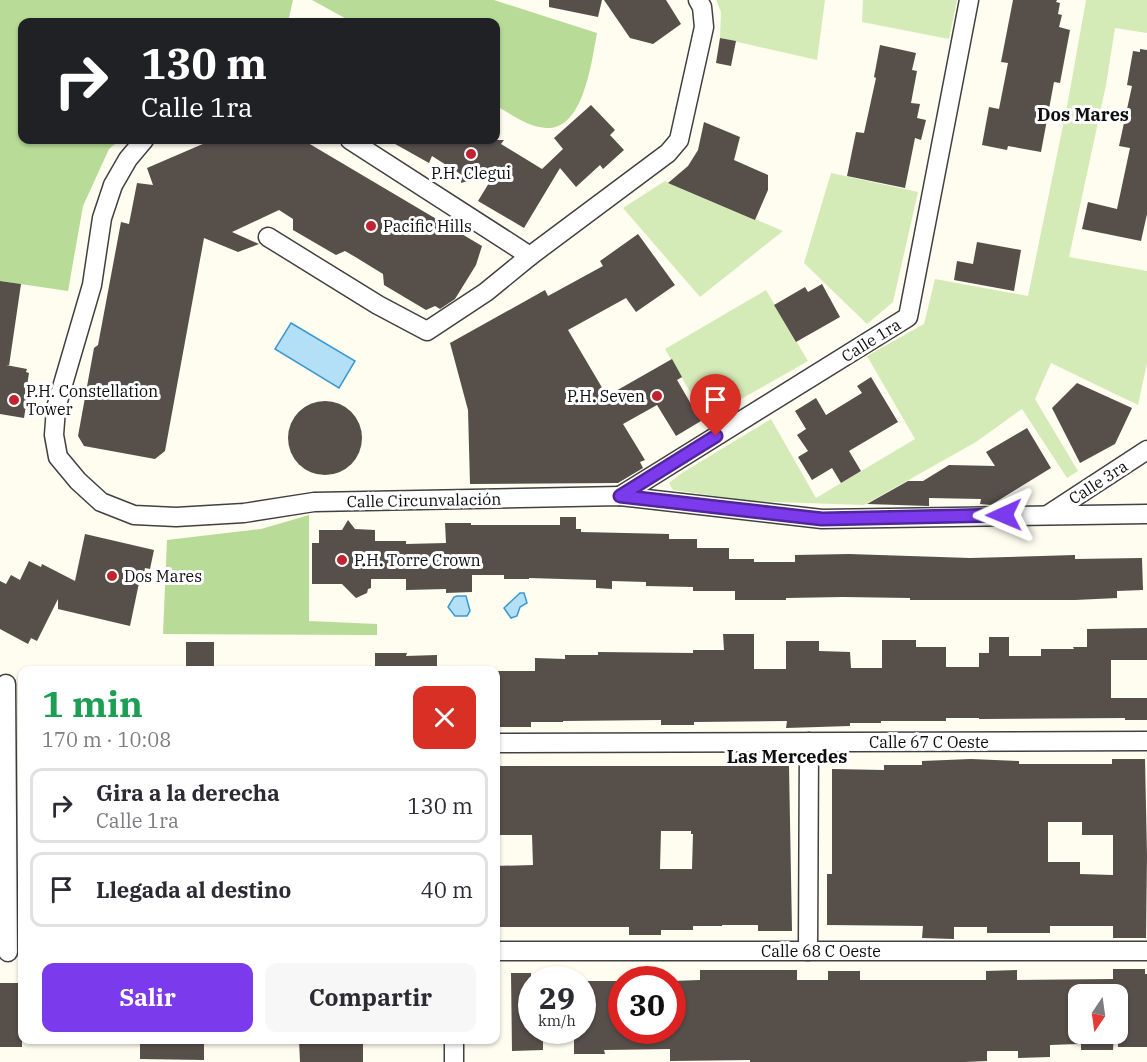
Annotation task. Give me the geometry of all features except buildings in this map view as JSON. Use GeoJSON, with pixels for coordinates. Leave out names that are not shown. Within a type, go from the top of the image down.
{"type":"FeatureCollection","features":[{"type":"Feature","properties":{"kind":"street"},"geometry":{"type":"LineString","coordinates":[[268,237],[378,305],[427,331],[486,292],[530,256],[668,153],[679,140],[704,27],[702,7],[698,0]]}},
{"type":"Feature","properties":{"kind":"street","name":"Calle 1ra"},"geometry":{"type":"LineString","coordinates":[[620,496],[908,317],[969,0]]}},
{"type":"Feature","properties":{"kind":"street","name":"Calle Circunvalación"},"geometry":{"type":"LineString","coordinates":[[141,144],[128,159],[113,185],[102,219],[92,285],[56,408],[54,435],[58,457],[78,481],[101,502],[134,515],[176,517],[244,513],[314,502],[620,496],[822,519],[1147,514]]}},
{"type":"Feature","properties":{"kind":"street"},"geometry":{"type":"LineString","coordinates":[[356,144],[530,256]]}},
{"type":"Feature","properties":{"kind":"street","name":"Calle 3ra"},"geometry":{"type":"LineString","coordinates":[[1049,514],[1147,450]]}},
{"type":"Feature","properties":{"kind":"street"},"geometry":{"type":"LineString","coordinates":[[6,684],[14,744],[10,952]]}},
{"type":"Feature","properties":{"kind":"street","name":"Calle 67 C Oeste"},"geometry":{"type":"LineString","coordinates":[[500,743],[1147,741]]}},
{"type":"Feature","properties":{"kind":"street"},"geometry":{"type":"LineString","coordinates":[[808,951],[809,742]]}},
{"type":"Feature","properties":{"kind":"street","name":"Calle 68 C Oeste"},"geometry":{"type":"LineString","coordinates":[[500,951],[1147,951]]}},
{"type":"Feature","properties":{"kind":"street"},"geometry":{"type":"LineString","coordinates":[[454,1044],[454,1062]]}},
{"type":"Feature","properties":{"kind":"green space"},"geometry":{"type":"Polygon","coordinates":[[[0,0],[293,0],[289,18],[18,18],[18,144],[115,144],[109,149],[83,206],[68,291],[0,281],[0,0]]]}},
{"type":"Feature","properties":{"kind":"green space"},"geometry":{"type":"Polygon","coordinates":[[[312,0],[494,0],[597,33],[589,75],[578,106],[559,126],[546,128],[526,123],[500,108],[500,18],[345,18],[312,0]]]}},
{"type":"Feature","properties":{"kind":"green space"},"geometry":{"type":"Polygon","coordinates":[[[716,0],[825,0],[817,60],[720,38],[721,12],[716,0]]]}},
{"type":"Feature","properties":{"kind":"green space"},"geometry":{"type":"Polygon","coordinates":[[[863,0],[957,0],[949,39],[862,22],[863,0]]]}},
{"type":"Feature","properties":{"kind":"green space"},"geometry":{"type":"Polygon","coordinates":[[[1086,0],[1147,0],[1147,33],[1115,28],[1106,85],[1069,257],[1147,271],[1147,363],[1138,405],[1051,363],[1035,399],[1078,471],[1067,478],[1022,409],[976,442],[864,505],[751,501],[673,490],[669,483],[682,473],[771,419],[816,498],[915,439],[867,356],[924,324],[935,279],[1028,296],[1086,0]]]}},
{"type":"Feature","properties":{"kind":"green space"},"geometry":{"type":"Polygon","coordinates":[[[831,173],[918,192],[893,302],[867,324],[804,263],[831,173]]]}},
{"type":"Feature","properties":{"kind":"green space"},"geometry":{"type":"Polygon","coordinates":[[[665,181],[783,231],[700,297],[623,208],[665,181]]]}},
{"type":"Feature","properties":{"kind":"green space"},"geometry":{"type":"Polygon","coordinates":[[[766,290],[808,361],[706,419],[665,349],[766,290]]]}},
{"type":"Feature","properties":{"kind":"green space"},"geometry":{"type":"Polygon","coordinates":[[[309,515],[309,621],[377,624],[377,635],[163,634],[167,540],[261,529],[309,515]]]}},
{"type":"Feature","properties":{"kind":"water"},"geometry":{"type":"Polygon","coordinates":[[[291,323],[355,361],[339,388],[275,349],[291,323]]]}},
{"type":"Feature","properties":{"kind":"water"},"geometry":{"type":"Polygon","coordinates":[[[520,593],[524,593],[527,603],[520,607],[517,616],[511,618],[504,608],[520,593]]]}},
{"type":"Feature","properties":{"kind":"water"},"geometry":{"type":"Polygon","coordinates":[[[457,596],[466,596],[470,611],[467,616],[455,616],[448,607],[457,596]]]}},
{"type":"Feature","properties":{"kind":"place","name":"P.H. Clegui"},"geometry":{"type":"Point","coordinates":[471,154]}},
{"type":"Feature","properties":{"kind":"place","name":"Pacific Hills"},"geometry":{"type":"Point","coordinates":[371,226]}},
{"type":"Feature","properties":{"kind":"place","name":"P.H. Seven"},"geometry":{"type":"Point","coordinates":[657,396]}},
{"type":"Feature","properties":{"kind":"place","name":"P.H. Constellation Tower"},"geometry":{"type":"Point","coordinates":[14,400]}},
{"type":"Feature","properties":{"kind":"place","name":"P.H. Torre Crown"},"geometry":{"type":"Point","coordinates":[342,560]}},
{"type":"Feature","properties":{"kind":"place","name":"Dos Mares"},"geometry":{"type":"Point","coordinates":[112,576]}},
{"type":"Feature","properties":{"kind":"district","name":"Dos Mares"},"geometry":{"type":"Point","coordinates":[1083,114]}},
{"type":"Feature","properties":{"kind":"district","name":"Las Mercedes"},"geometry":{"type":"Point","coordinates":[787,756]}},
{"type":"Feature","properties":{"kind":"route"},"geometry":{"type":"LineString","coordinates":[[716,436],[620,496],[822,519],[1004,515]]}}]}
